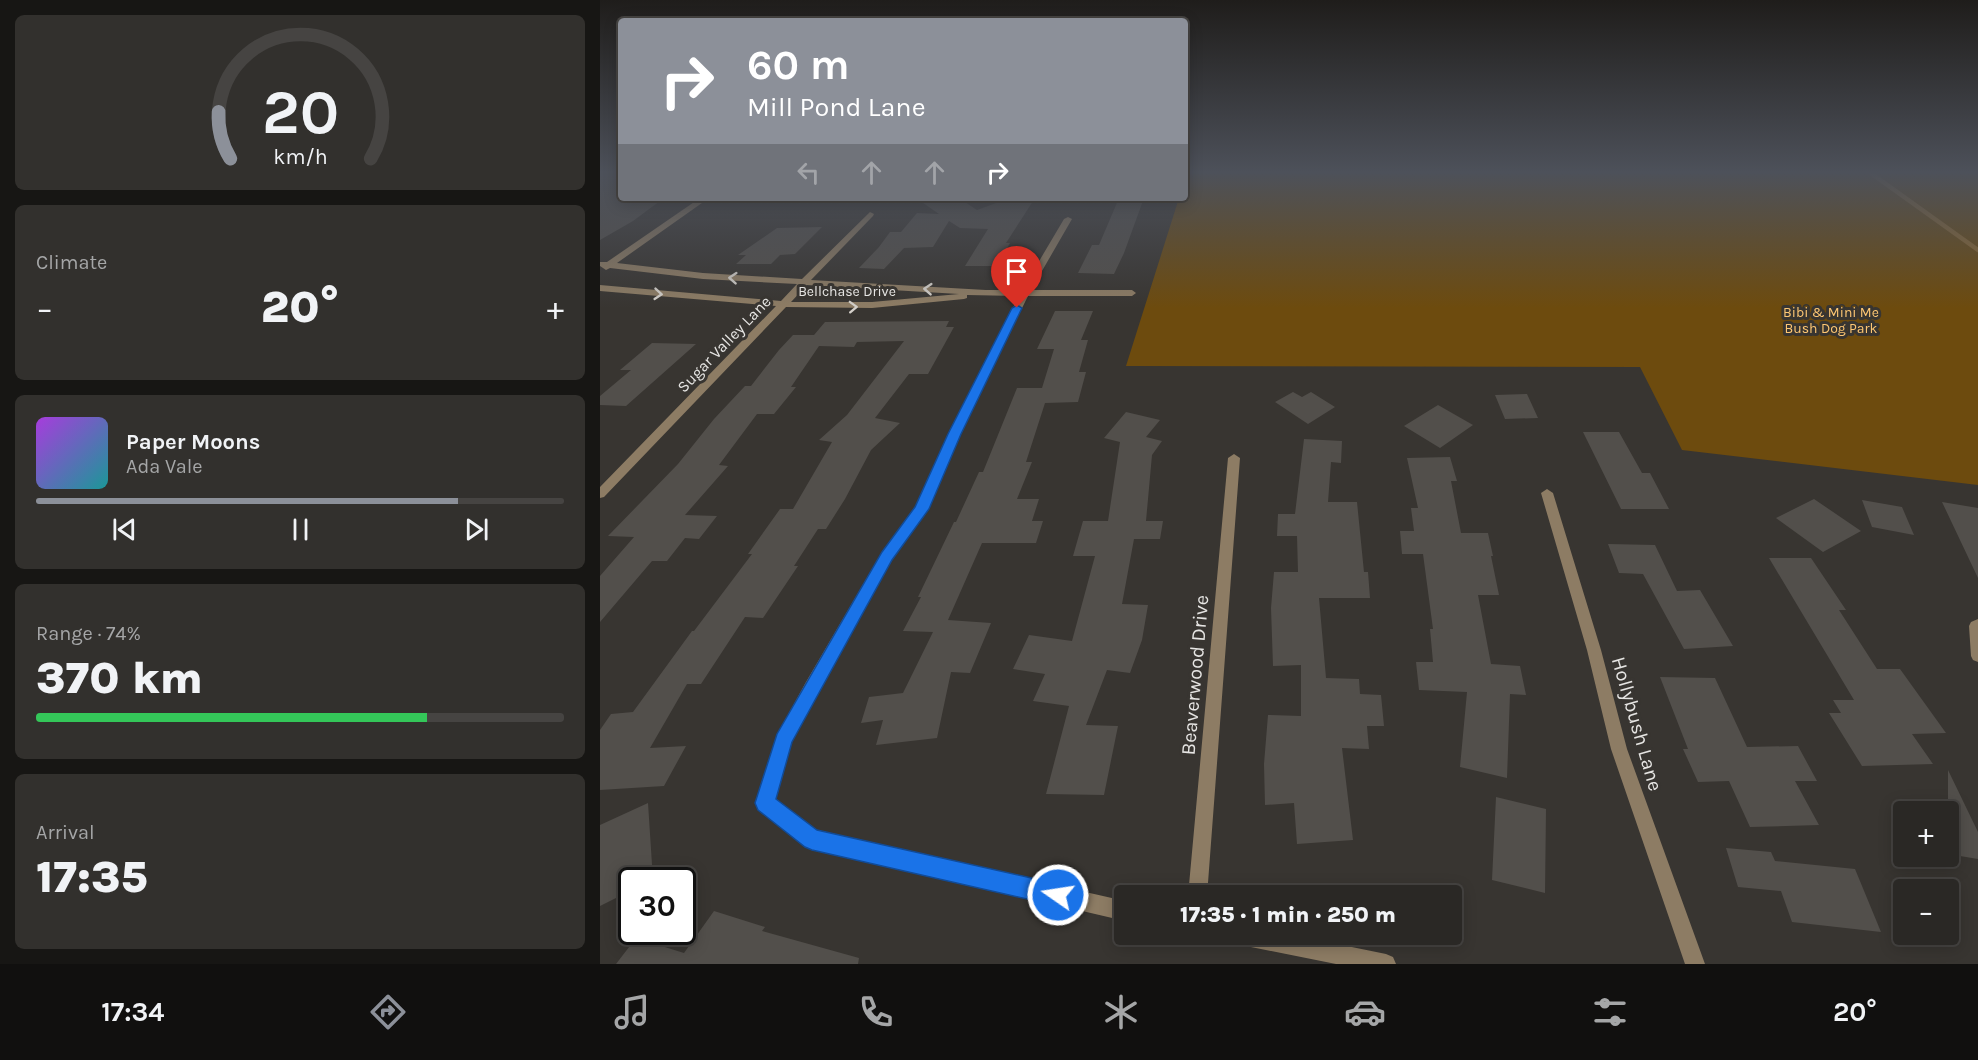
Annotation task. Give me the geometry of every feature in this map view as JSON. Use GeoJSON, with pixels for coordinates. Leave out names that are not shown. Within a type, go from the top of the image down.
{"type":"FeatureCollection","features":[{"type":"Feature","properties":{"kind":"street"},"geometry":{"type":"LineString","coordinates":[[600,271],[604,265],[673,219]]}},
{"type":"Feature","properties":{"kind":"street","name":"Sugar Valley Lane"},"geometry":{"type":"LineString","coordinates":[[600,494],[865,219]]}},
{"type":"Feature","properties":{"kind":"street"},"geometry":{"type":"LineString","coordinates":[[1068,219],[1024,294],[954,434],[921,509],[887,556],[783,740],[765,803],[812,839],[1114,908]]}},
{"type":"Feature","properties":{"kind":"street","name":"Bellchase Drive"},"geometry":{"type":"LineString","coordinates":[[604,265],[804,283],[986,293],[1132,292]]}},
{"type":"Feature","properties":{"kind":"street","name":"Bellchase Drive"},"geometry":{"type":"LineString","coordinates":[[600,288],[783,305],[844,307],[914,304],[986,293]]}},
{"type":"Feature","properties":{"kind":"street","name":"Beaverwood Drive"},"geometry":{"type":"LineString","coordinates":[[1198,885],[1234,458]]}},
{"type":"Feature","properties":{"kind":"street","name":"Hollybush Lane"},"geometry":{"type":"LineString","coordinates":[[1547,493],[1594,650],[1619,749],[1695,964]]}},
{"type":"Feature","properties":{"kind":"street"},"geometry":{"type":"LineString","coordinates":[[1978,625],[1976,626],[1978,656]]}},
{"type":"Feature","properties":{"kind":"street"},"geometry":{"type":"LineString","coordinates":[[1291,945],[1386,964]]}},
{"type":"Feature","properties":{"kind":"green space","name":"Bibi & Mini Me Bush Dog Park"},"geometry":{"type":"Polygon","coordinates":[[[1172,219],[1978,219],[1978,485],[1682,450],[1640,367],[1126,366],[1172,219]]]}},
{"type":"Feature","properties":{"kind":"building"},"geometry":{"type":"Polygon","coordinates":[[[600,219],[636,219],[633,221],[600,240],[600,219]]]}},
{"type":"Feature","properties":{"kind":"building"},"geometry":{"type":"Polygon","coordinates":[[[912,219],[1021,219],[1006,243],[1010,243],[997,266],[965,266],[988,229],[960,228],[949,221],[933,247],[904,248],[884,269],[859,268],[890,232],[901,232],[912,219]]]}},
{"type":"Feature","properties":{"kind":"building"},"geometry":{"type":"Polygon","coordinates":[[[1110,219],[1136,219],[1114,274],[1078,273],[1092,245],[1099,245],[1110,219]]]}},
{"type":"Feature","properties":{"kind":"building"},"geometry":{"type":"Polygon","coordinates":[[[822,227],[795,254],[780,255],[771,264],[736,264],[746,255],[738,255],[777,228],[822,227]]]}},
{"type":"Feature","properties":{"kind":"building"},"geometry":{"type":"Polygon","coordinates":[[[1055,311],[1093,311],[1081,340],[1088,340],[1079,372],[1086,372],[1078,402],[1045,403],[1026,462],[1032,462],[1017,499],[1039,499],[1032,521],[1043,521],[1036,543],[982,543],[948,620],[991,623],[970,673],[951,672],[937,738],[876,745],[883,720],[861,723],[869,697],[903,693],[933,632],[903,631],[979,472],[983,472],[1017,388],[1042,388],[1054,349],[1037,349],[1055,311]]]}},
{"type":"Feature","properties":{"kind":"building"},"geometry":{"type":"Polygon","coordinates":[[[949,321],[946,327],[954,327],[928,374],[909,374],[875,418],[900,423],[871,450],[826,529],[818,529],[794,566],[798,566],[763,618],[745,617],[701,684],[687,684],[650,748],[686,746],[664,786],[600,790],[600,730],[611,714],[633,712],[752,554],[748,554],[780,509],[793,509],[832,442],[819,440],[847,415],[904,341],[857,342],[854,347],[819,346],[791,387],[796,387],[774,414],[757,414],[719,465],[728,466],[685,515],[717,516],[699,539],[685,538],[667,561],[652,561],[600,622],[600,576],[634,537],[608,536],[678,464],[714,419],[745,386],[751,386],[793,335],[814,335],[825,322],[949,321]]]}},
{"type":"Feature","properties":{"kind":"building"},"geometry":{"type":"Polygon","coordinates":[[[652,343],[696,344],[626,406],[600,405],[600,396],[631,370],[620,370],[652,343]]]}},
{"type":"Feature","properties":{"kind":"building"},"geometry":{"type":"Polygon","coordinates":[[[1293,392],[1302,397],[1311,392],[1335,407],[1308,424],[1275,402],[1293,392]]]}},
{"type":"Feature","properties":{"kind":"building"},"geometry":{"type":"Polygon","coordinates":[[[1527,394],[1538,418],[1505,419],[1495,395],[1527,394]]]}},
{"type":"Feature","properties":{"kind":"building"},"geometry":{"type":"Polygon","coordinates":[[[1438,405],[1473,425],[1440,448],[1404,426],[1438,405]]]}},
{"type":"Feature","properties":{"kind":"building"},"geometry":{"type":"Polygon","coordinates":[[[1126,412],[1160,420],[1146,437],[1162,441],[1152,455],[1146,521],[1163,521],[1160,539],[1134,539],[1122,604],[1148,605],[1142,640],[1130,673],[1107,670],[1086,725],[1118,726],[1104,795],[1046,794],[1069,706],[1033,701],[1045,674],[1013,669],[1029,635],[1072,641],[1095,556],[1073,556],[1083,521],[1108,521],[1120,442],[1104,438],[1126,412]]]}},
{"type":"Feature","properties":{"kind":"building"},"geometry":{"type":"Polygon","coordinates":[[[1583,432],[1619,432],[1642,473],[1650,473],[1669,509],[1621,509],[1583,432]]]}},
{"type":"Feature","properties":{"kind":"building"},"geometry":{"type":"Polygon","coordinates":[[[1304,439],[1342,441],[1341,463],[1331,462],[1328,502],[1357,502],[1364,572],[1368,572],[1370,598],[1319,598],[1326,678],[1359,679],[1360,694],[1381,695],[1384,726],[1367,726],[1369,749],[1342,748],[1353,840],[1297,844],[1294,803],[1265,805],[1264,764],[1268,715],[1301,716],[1301,665],[1273,666],[1271,608],[1274,572],[1298,572],[1297,536],[1277,536],[1278,514],[1295,514],[1304,439]]]}},
{"type":"Feature","properties":{"kind":"building"},"geometry":{"type":"Polygon","coordinates":[[[1450,457],[1457,481],[1451,481],[1461,533],[1488,533],[1493,556],[1491,556],[1499,595],[1478,595],[1491,664],[1520,666],[1526,695],[1510,694],[1507,778],[1460,767],[1467,692],[1419,690],[1416,662],[1433,662],[1430,629],[1433,629],[1423,554],[1402,554],[1400,531],[1414,531],[1411,508],[1418,508],[1407,458],[1450,457]]]}},
{"type":"Feature","properties":{"kind":"building"},"geometry":{"type":"Polygon","coordinates":[[[1814,499],[1861,531],[1823,552],[1776,518],[1814,499]]]}},
{"type":"Feature","properties":{"kind":"building"},"geometry":{"type":"Polygon","coordinates":[[[1862,500],[1902,507],[1914,535],[1872,527],[1862,500]]]}},
{"type":"Feature","properties":{"kind":"building"},"geometry":{"type":"Polygon","coordinates":[[[1942,502],[1978,508],[1978,578],[1942,502]]]}},
{"type":"Feature","properties":{"kind":"building"},"geometry":{"type":"Polygon","coordinates":[[[1608,544],[1655,545],[1677,591],[1700,590],[1733,646],[1684,649],[1643,574],[1619,573],[1608,544]]]}},
{"type":"Feature","properties":{"kind":"building"},"geometry":{"type":"Polygon","coordinates":[[[1769,558],[1811,558],[1846,610],[1839,610],[1877,669],[1900,669],[1946,733],[1912,734],[1933,764],[1862,766],[1829,713],[1841,713],[1833,700],[1854,700],[1769,558]]]}},
{"type":"Feature","properties":{"kind":"building"},"geometry":{"type":"Polygon","coordinates":[[[1660,677],[1715,678],[1747,747],[1798,746],[1817,781],[1795,781],[1819,825],[1750,827],[1729,781],[1698,782],[1683,749],[1688,749],[1660,677]]]}},
{"type":"Feature","properties":{"kind":"building"},"geometry":{"type":"Polygon","coordinates":[[[1948,770],[1978,832],[1978,859],[1959,856],[1959,801],[1948,801],[1948,770]]]}},
{"type":"Feature","properties":{"kind":"building"},"geometry":{"type":"Polygon","coordinates":[[[1496,797],[1546,809],[1545,893],[1492,880],[1496,797]]]}},
{"type":"Feature","properties":{"kind":"building"},"geometry":{"type":"Polygon","coordinates":[[[648,803],[652,867],[618,867],[618,897],[600,906],[600,825],[648,803]]]}},
{"type":"Feature","properties":{"kind":"building"},"geometry":{"type":"Polygon","coordinates":[[[1726,848],[1771,852],[1775,861],[1855,869],[1881,932],[1792,922],[1781,891],[1738,887],[1726,848]]]}},
{"type":"Feature","properties":{"kind":"building"},"geometry":{"type":"Polygon","coordinates":[[[714,911],[765,927],[762,931],[859,958],[858,964],[616,964],[631,945],[658,945],[684,953],[690,945],[696,945],[696,936],[714,911]]]}},
{"type":"Feature","properties":{"kind":"waterway"},"geometry":{"type":"LineString","coordinates":[[1935,219],[1978,250]]}},
{"type":"Feature","properties":{"kind":"route"},"geometry":{"type":"LineString","coordinates":[[1017,308],[954,434],[921,509],[887,556],[783,740],[765,803],[812,839],[1058,895]]}}]}
